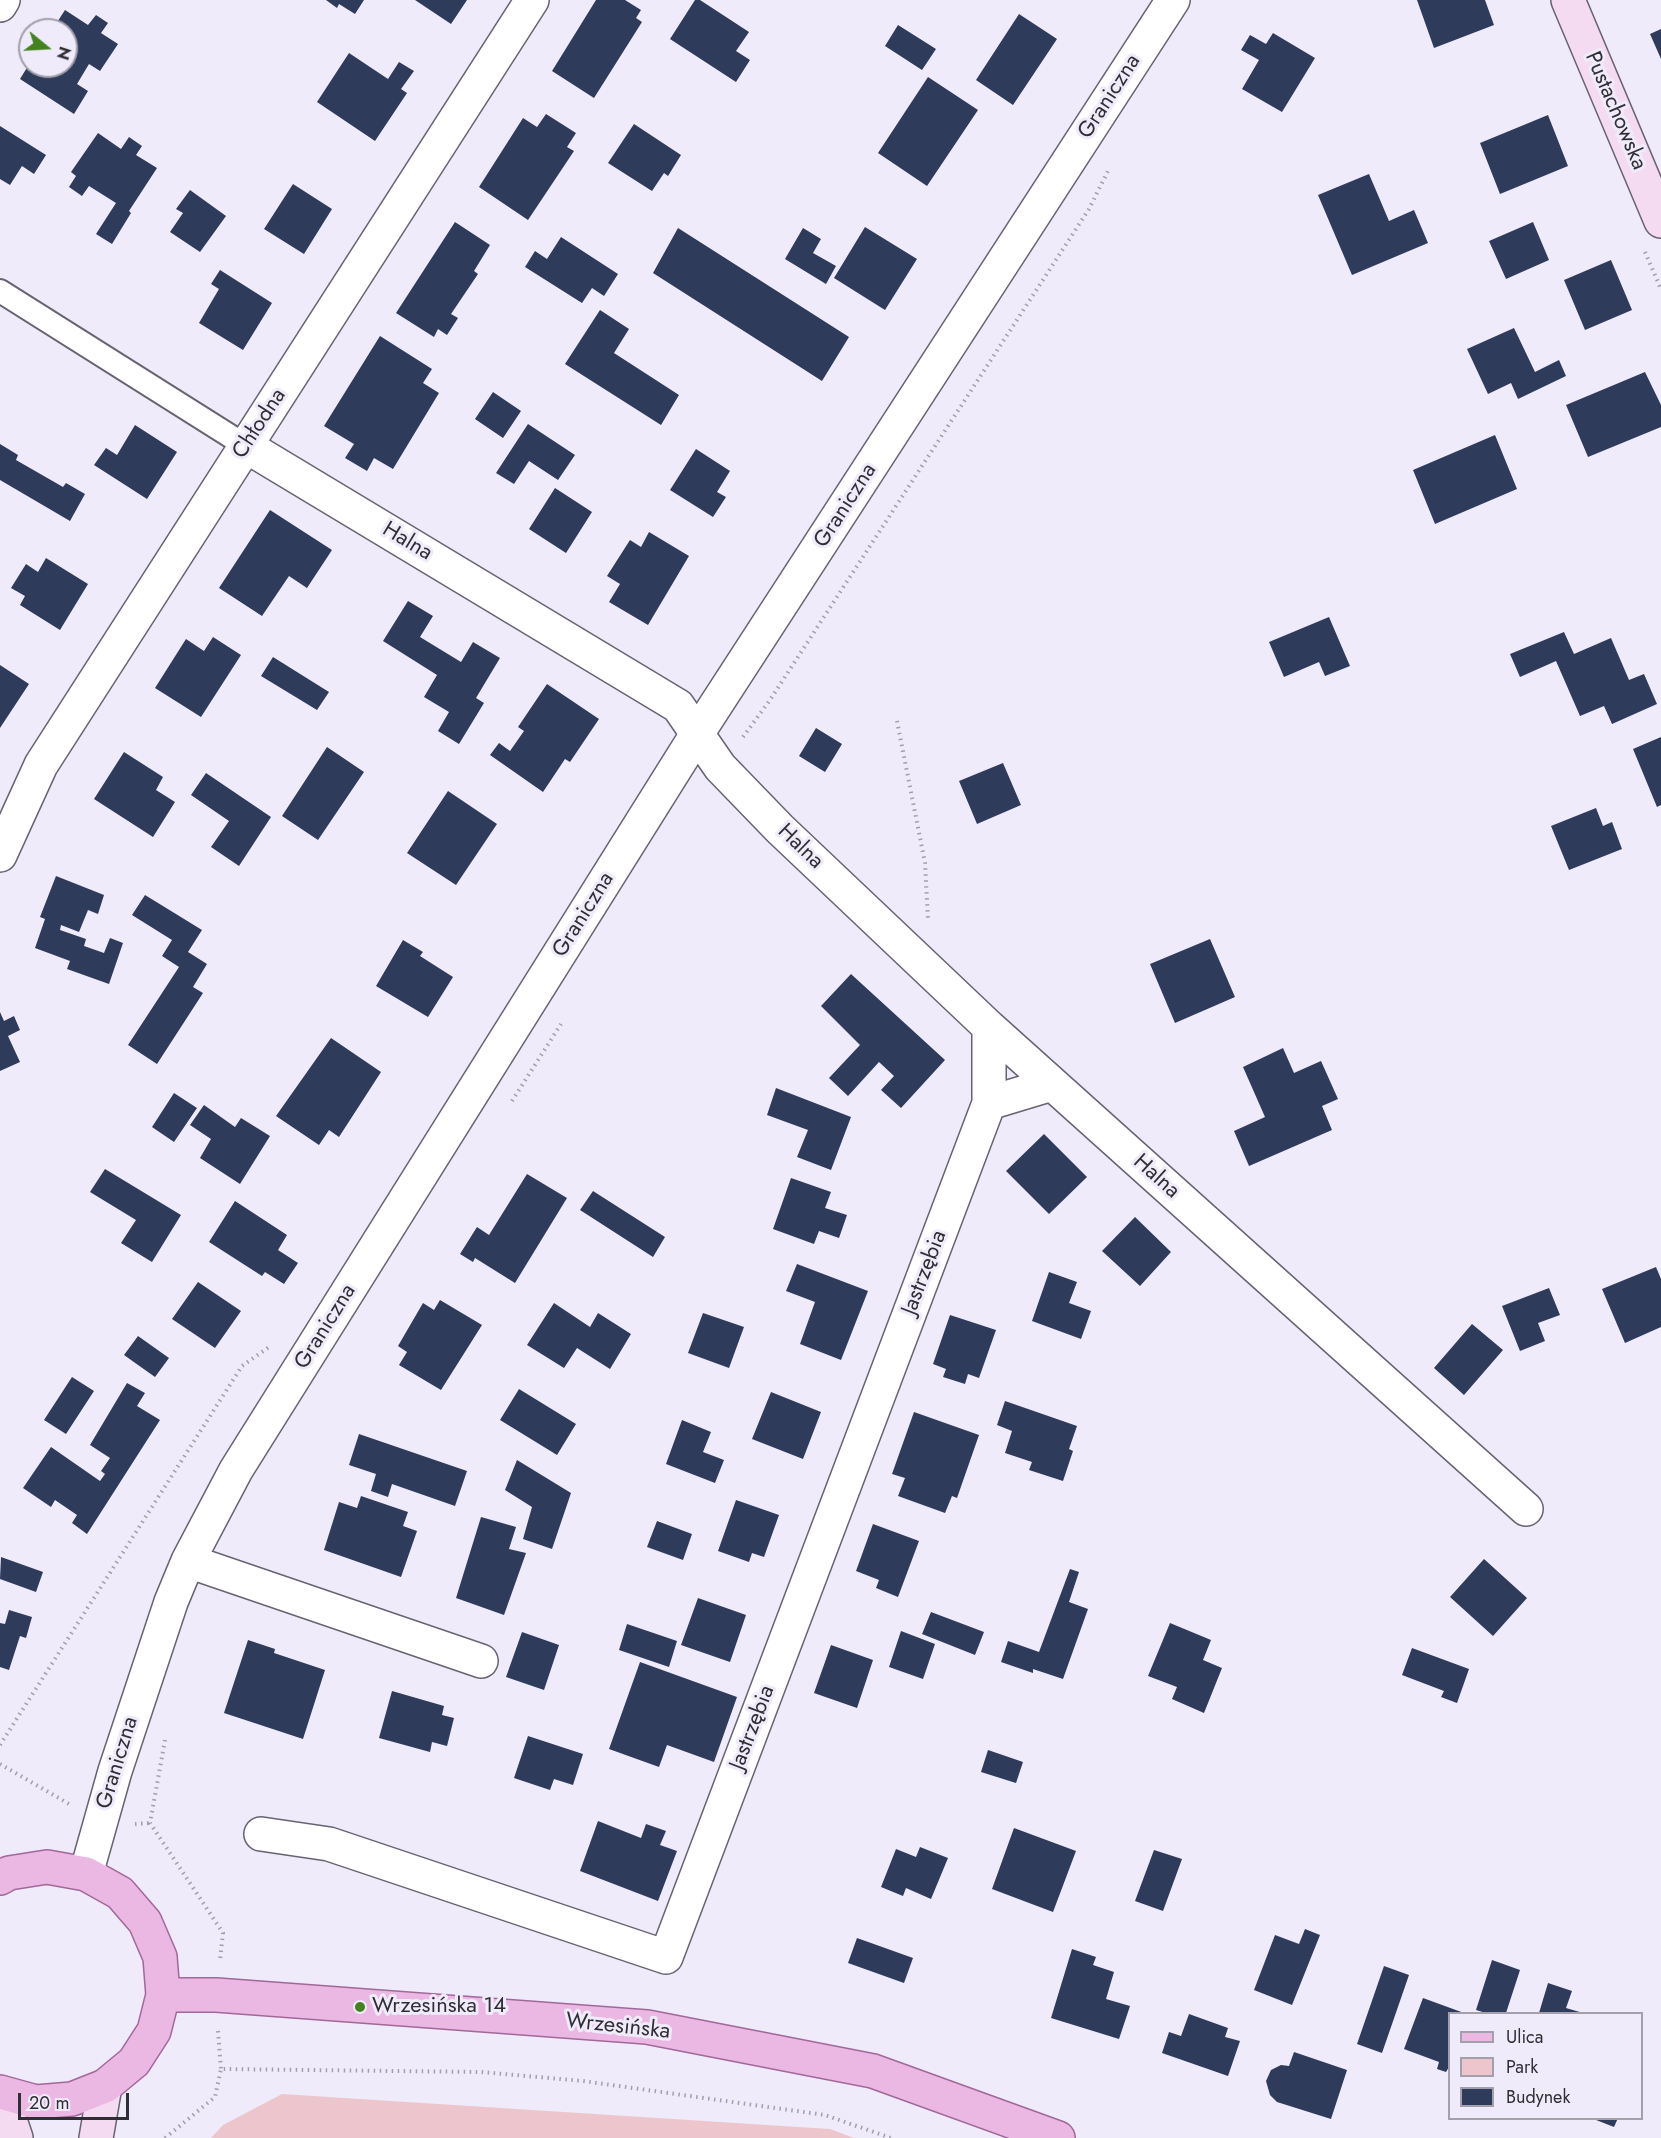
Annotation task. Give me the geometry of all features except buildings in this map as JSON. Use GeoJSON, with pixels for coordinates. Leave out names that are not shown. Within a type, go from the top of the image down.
{"type":"FeatureCollection","features":[{"type":"Feature","properties":{"kind":"main road"},"geometry":{"type":"LineString","coordinates":[[0,1878],[9,1873],[48,1867],[86,1874],[120,1893],[145,1922],[160,1957],[163,1995],[154,2031],[134,2062],[105,2086],[72,2099],[36,2102],[0,2093]]}},
{"type":"Feature","properties":{"kind":"main road","name":"Wrzesińska"},"geometry":{"type":"LineString","coordinates":[[163,1995],[216,1995],[647,2027],[873,2071],[1058,2138]]}},
{"type":"Feature","properties":{"kind":"street"},"geometry":{"type":"LineString","coordinates":[[0,5],[3,0]]}},
{"type":"Feature","properties":{"kind":"street","name":"Chłodna"},"geometry":{"type":"LineString","coordinates":[[0,855],[41,765],[532,0]]}},
{"type":"Feature","properties":{"kind":"street","name":"Graniczna"},"geometry":{"type":"LineString","coordinates":[[86,1874],[118,1760],[188,1561],[236,1470],[697,734],[1173,0]]}},
{"type":"Feature","properties":{"kind":"street","name":"Pustachowska"},"geometry":{"type":"LineString","coordinates":[[1568,0],[1661,222]]}},
{"type":"Feature","properties":{"kind":"street","name":"Halna"},"geometry":{"type":"LineString","coordinates":[[246,446],[678,706],[720,767],[780,829],[989,1027],[1526,1509]]}},
{"type":"Feature","properties":{"kind":"street","name":"Jastrzębia"},"geometry":{"type":"LineString","coordinates":[[261,1834],[329,1844],[666,1957],[989,1103],[989,1027]]}},
{"type":"Feature","properties":{"kind":"street"},"geometry":{"type":"LineString","coordinates":[[989,1103],[1052,1084]]}},
{"type":"Feature","properties":{"kind":"street"},"geometry":{"type":"LineString","coordinates":[[188,1561],[481,1661]]}},
{"type":"Feature","properties":{"kind":"street"},"geometry":{"type":"LineString","coordinates":[[96,2138],[105,2086]]}},
{"type":"Feature","properties":{"kind":"street"},"geometry":{"type":"LineString","coordinates":[[0,2093],[16,2138]]}},
{"type":"Feature","properties":{"kind":"lane","name":"Halna"},"geometry":{"type":"LineString","coordinates":[[0,291],[246,446]]}},
{"type":"Feature","properties":{"kind":"path"},"geometry":{"type":"LineString","coordinates":[[720,767],[770,700],[1089,209],[1108,169]]}},
{"type":"Feature","properties":{"kind":"path"},"geometry":{"type":"LineString","coordinates":[[897,721],[926,863],[928,919],[916,957]]}},
{"type":"Feature","properties":{"kind":"path"},"geometry":{"type":"LineString","coordinates":[[505,1107],[514,1099],[564,1019]]}},
{"type":"Feature","properties":{"kind":"path"},"geometry":{"type":"LineString","coordinates":[[165,2138],[215,2097],[221,2069],[216,1995],[223,1933],[150,1823],[166,1735]]}},
{"type":"Feature","properties":{"kind":"path"},"geometry":{"type":"LineString","coordinates":[[221,2069],[481,2072],[583,2081],[825,2115],[891,2138]]}},
{"type":"Feature","properties":{"kind":"green space"},"geometry":{"type":"Polygon","coordinates":[[[282,2094],[830,2129],[854,2138],[211,2138],[223,2125],[282,2094]]]}},
{"type":"Feature","properties":{"kind":"place","name":"Wrzesińska 14"},"geometry":{"type":"Point","coordinates":[360,2007]}}]}
